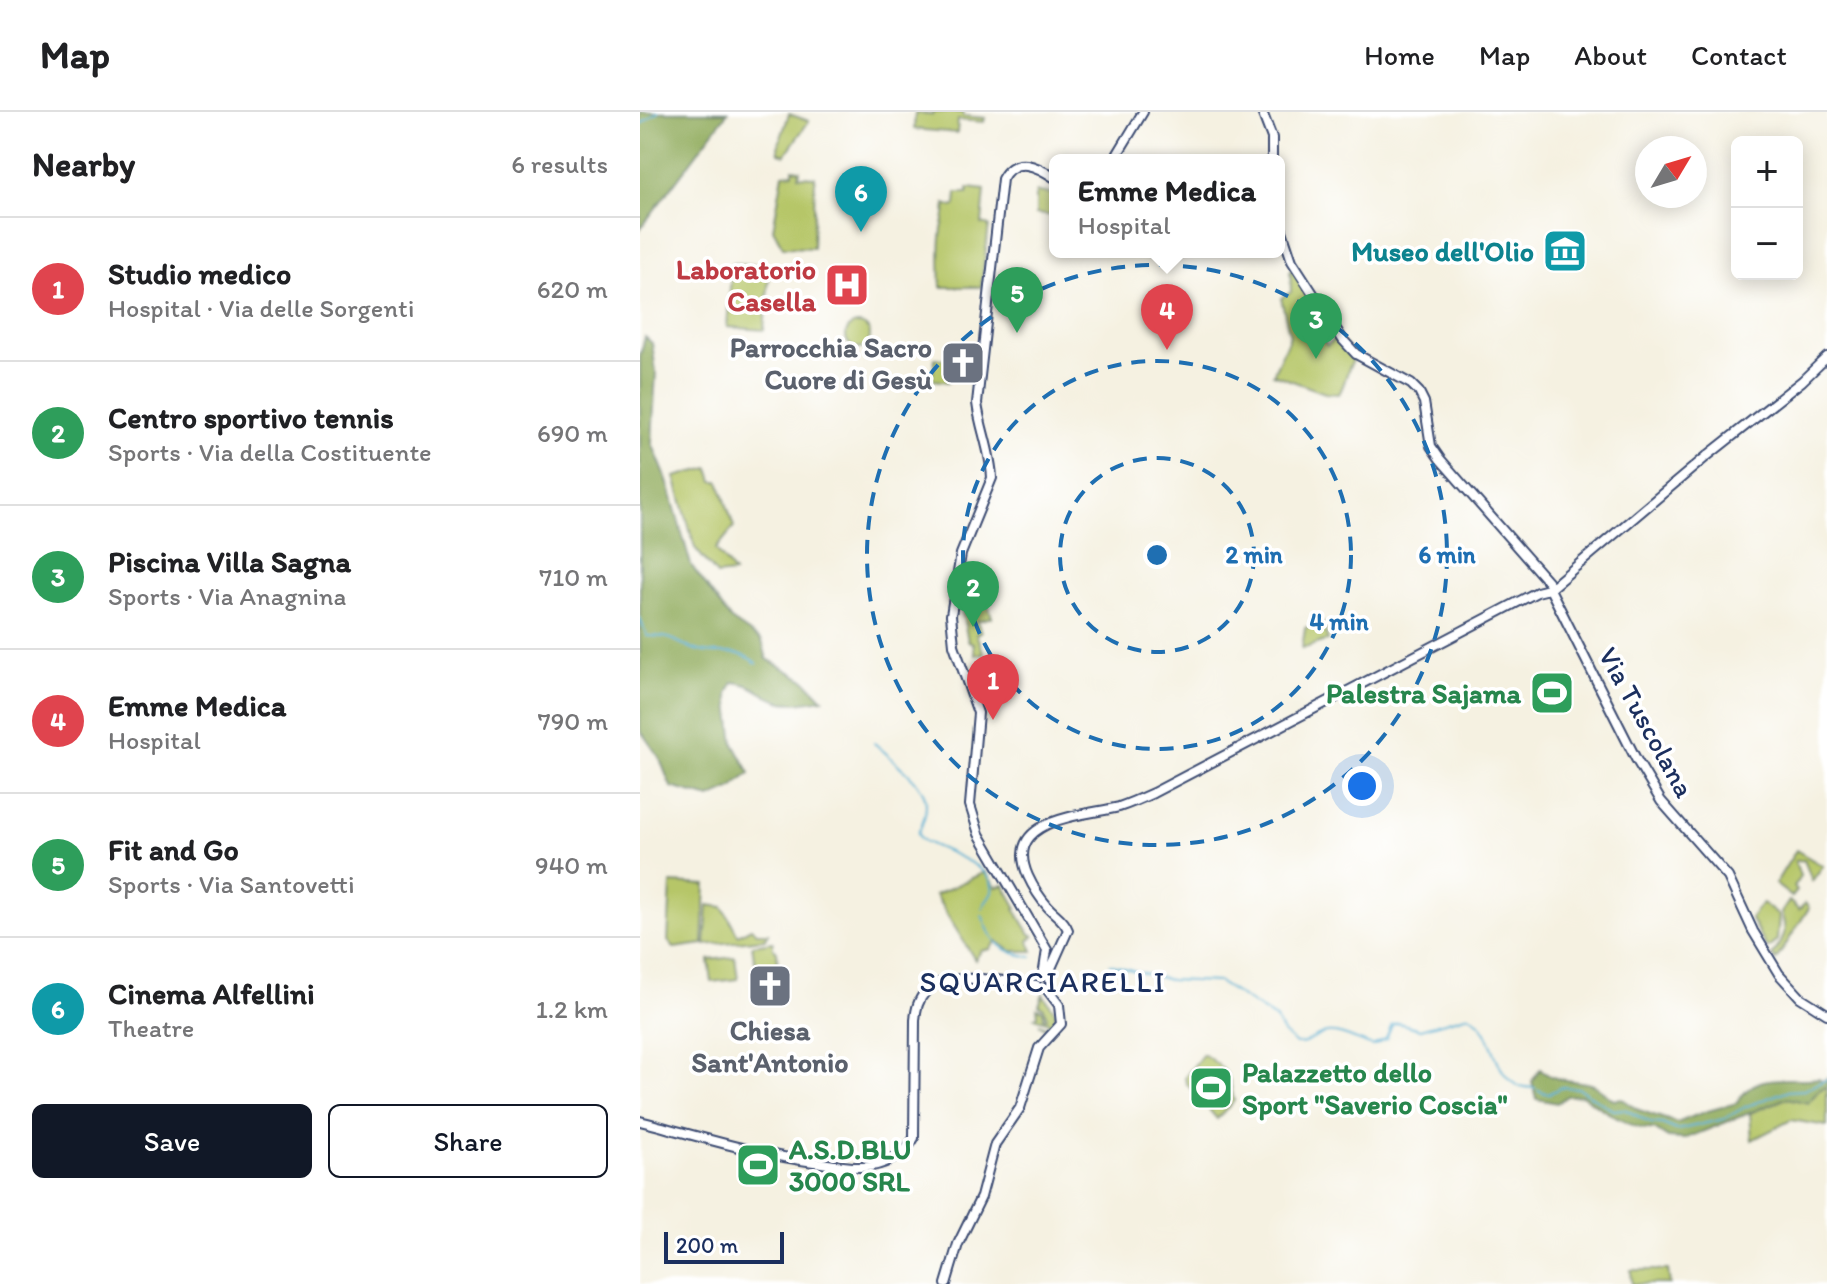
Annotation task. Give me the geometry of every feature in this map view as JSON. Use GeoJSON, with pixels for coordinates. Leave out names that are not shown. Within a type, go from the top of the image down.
{"type":"FeatureCollection","features":[{"type":"Feature","properties":{"kind":"main road"},"geometry":{"type":"LineString","coordinates":[[1262,112],[1272,138],[1272,154]]}},
{"type":"Feature","properties":{"kind":"main road"},"geometry":{"type":"LineString","coordinates":[[1118,154],[1141,116]]}},
{"type":"Feature","properties":{"kind":"main road"},"geometry":{"type":"LineString","coordinates":[[640,1121],[727,1146],[792,1159],[849,1167],[877,1165],[896,1157],[914,1138],[915,1020],[923,995],[937,984],[955,980],[1041,986],[1049,983],[1045,977],[1047,950],[972,819],[970,801],[978,716],[954,644],[951,615],[960,557],[988,493],[992,465],[979,419],[978,381],[1003,176],[1022,164],[1036,166],[1049,174]]}},
{"type":"Feature","properties":{"kind":"main road","name":"Via Tuscolana"},"geometry":{"type":"LineString","coordinates":[[1285,240],[1292,261],[1343,340],[1356,354],[1411,384],[1419,392],[1428,416],[1431,446],[1508,534],[1549,587],[1636,759],[1661,801],[1728,877],[1753,931],[1779,974],[1800,997],[1827,1014]]}},
{"type":"Feature","properties":{"kind":"main road"},"geometry":{"type":"LineString","coordinates":[[1045,977],[1068,930],[1046,905],[1027,873],[1025,851],[1033,832],[1048,822],[1118,807],[1153,793],[1549,587],[1802,381],[1827,357]]}},
{"type":"Feature","properties":{"kind":"main road"},"geometry":{"type":"LineString","coordinates":[[946,1284],[958,1244],[981,1197],[993,1147],[1020,1108],[1038,1049],[1061,1024],[1059,1005],[1041,986]]}},
{"type":"Feature","properties":{"kind":"green space"},"geometry":{"type":"Polygon","coordinates":[[[640,112],[728,112],[640,229],[640,112]]]}},
{"type":"Feature","properties":{"kind":"green space"},"geometry":{"type":"Polygon","coordinates":[[[934,112],[963,112],[963,116],[985,118],[984,122],[958,120],[957,133],[914,129],[915,113],[933,115],[934,112]]]}},
{"type":"Feature","properties":{"kind":"green space"},"geometry":{"type":"Polygon","coordinates":[[[789,114],[809,121],[785,155],[779,153],[778,147],[789,114]]]}},
{"type":"Feature","properties":{"kind":"green space"},"geometry":{"type":"Polygon","coordinates":[[[793,169],[800,170],[799,176],[815,177],[813,248],[783,247],[773,229],[783,174],[793,173],[793,169]]]}},
{"type":"Feature","properties":{"kind":"green space"},"geometry":{"type":"Polygon","coordinates":[[[968,188],[985,190],[982,224],[989,226],[981,287],[941,287],[940,243],[945,204],[956,205],[957,193],[968,193],[968,188]]]}},
{"type":"Feature","properties":{"kind":"green space"},"geometry":{"type":"Polygon","coordinates":[[[1036,192],[1049,193],[1049,215],[1036,214],[1036,192]]]}},
{"type":"Feature","properties":{"kind":"green space"},"geometry":{"type":"Polygon","coordinates":[[[732,263],[770,266],[764,330],[727,327],[732,263]]]}},
{"type":"Feature","properties":{"kind":"green space"},"geometry":{"type":"Polygon","coordinates":[[[1290,269],[1294,269],[1323,312],[1314,326],[1327,346],[1337,336],[1356,356],[1339,394],[1325,393],[1273,374],[1290,336],[1281,298],[1291,292],[1290,269]]]}},
{"type":"Feature","properties":{"kind":"green space"},"geometry":{"type":"Polygon","coordinates":[[[858,324],[869,331],[870,336],[863,347],[858,348],[847,341],[846,336],[853,325],[858,324]]]}},
{"type":"Feature","properties":{"kind":"green space"},"geometry":{"type":"Polygon","coordinates":[[[645,337],[652,343],[656,372],[652,443],[667,480],[691,565],[731,620],[762,641],[767,659],[805,680],[823,699],[781,702],[753,687],[733,682],[728,694],[734,744],[750,773],[731,789],[710,798],[671,787],[659,757],[640,730],[640,356],[645,337]]]}},
{"type":"Feature","properties":{"kind":"green space"},"geometry":{"type":"Polygon","coordinates":[[[935,358],[950,360],[948,382],[932,380],[935,358]]]}},
{"type":"Feature","properties":{"kind":"green space"},"geometry":{"type":"Polygon","coordinates":[[[709,468],[713,481],[719,481],[734,527],[716,549],[734,573],[717,575],[695,548],[675,477],[709,468]]]}},
{"type":"Feature","properties":{"kind":"green space"},"geometry":{"type":"Polygon","coordinates":[[[983,591],[992,617],[977,621],[981,632],[976,634],[984,653],[975,655],[973,643],[968,641],[961,605],[956,604],[958,593],[983,591]]]}},
{"type":"Feature","properties":{"kind":"green space"},"geometry":{"type":"Polygon","coordinates":[[[1323,622],[1328,640],[1302,649],[1305,628],[1323,622]]]}},
{"type":"Feature","properties":{"kind":"green space"},"geometry":{"type":"Polygon","coordinates":[[[1796,850],[1823,866],[1812,881],[1804,860],[1795,861],[1800,876],[1794,887],[1797,891],[1792,897],[1775,884],[1796,850]]]}},
{"type":"Feature","properties":{"kind":"green space"},"geometry":{"type":"Polygon","coordinates":[[[985,872],[996,887],[1004,885],[1015,909],[1034,936],[1029,941],[1033,951],[1011,951],[997,941],[990,949],[981,951],[975,960],[935,895],[985,872]]]}},
{"type":"Feature","properties":{"kind":"green space"},"geometry":{"type":"Polygon","coordinates":[[[671,883],[706,885],[703,944],[674,948],[668,941],[671,883]]]}},
{"type":"Feature","properties":{"kind":"green space"},"geometry":{"type":"Polygon","coordinates":[[[1789,901],[1799,910],[1805,903],[1809,908],[1776,960],[1772,955],[1784,931],[1781,913],[1789,901]]]}},
{"type":"Feature","properties":{"kind":"green space"},"geometry":{"type":"Polygon","coordinates":[[[1762,903],[1779,916],[1777,940],[1769,948],[1750,918],[1762,903]]]}},
{"type":"Feature","properties":{"kind":"green space"},"geometry":{"type":"Polygon","coordinates":[[[708,905],[723,907],[738,935],[751,928],[757,933],[768,933],[765,939],[705,945],[708,905]]]}},
{"type":"Feature","properties":{"kind":"green space"},"geometry":{"type":"Polygon","coordinates":[[[773,942],[778,965],[760,968],[754,959],[752,945],[773,942]]]}},
{"type":"Feature","properties":{"kind":"green space"},"geometry":{"type":"Polygon","coordinates":[[[735,957],[738,979],[712,982],[709,960],[735,957]]]}},
{"type":"Feature","properties":{"kind":"green space"},"geometry":{"type":"Polygon","coordinates":[[[1043,994],[1056,1013],[1050,1031],[1039,1024],[1047,1028],[1049,1022],[1035,1017],[1038,1016],[1037,1008],[1043,1010],[1044,1018],[1047,1018],[1044,1008],[1039,1005],[1043,994]]]}},
{"type":"Feature","properties":{"kind":"green space","name":"Palazzetto dello Sport \"Saverio Coscia\""},"geometry":{"type":"Polygon","coordinates":[[[1203,1054],[1223,1069],[1229,1079],[1234,1101],[1217,1119],[1186,1083],[1185,1077],[1203,1054]]]}},
{"type":"Feature","properties":{"kind":"green space"},"geometry":{"type":"Polygon","coordinates":[[[1540,1069],[1558,1079],[1594,1085],[1614,1100],[1621,1098],[1639,1110],[1677,1123],[1737,1103],[1745,1092],[1763,1081],[1819,1078],[1822,1081],[1827,1078],[1827,1087],[1819,1090],[1808,1103],[1787,1098],[1684,1139],[1668,1138],[1654,1129],[1626,1123],[1582,1095],[1567,1096],[1557,1103],[1536,1099],[1532,1081],[1540,1069]]]}},
{"type":"Feature","properties":{"kind":"green space"},"geometry":{"type":"Polygon","coordinates":[[[1827,1087],[1827,1126],[1791,1120],[1752,1140],[1750,1113],[1827,1087]]]}},
{"type":"Feature","properties":{"kind":"green space"},"geometry":{"type":"Polygon","coordinates":[[[1631,1270],[1668,1270],[1670,1284],[1632,1284],[1631,1270]]]}},
{"type":"Feature","properties":{"kind":"waterway"},"geometry":{"type":"LineString","coordinates":[[640,125],[658,112]]}},
{"type":"Feature","properties":{"kind":"waterway"},"geometry":{"type":"LineString","coordinates":[[640,618],[647,636],[669,638],[705,652],[742,655],[757,664]]}},
{"type":"Feature","properties":{"kind":"waterway"},"geometry":{"type":"LineString","coordinates":[[874,743],[922,790],[926,805],[918,833],[921,839],[986,874],[992,892],[982,909]]}},
{"type":"Feature","properties":{"kind":"waterway"},"geometry":{"type":"LineString","coordinates":[[982,915],[990,933],[1000,945],[1013,953],[1032,957]]}},
{"type":"Feature","properties":{"kind":"waterway"},"geometry":{"type":"LineString","coordinates":[[1110,964],[1169,980],[1218,982],[1275,1018],[1283,1033],[1296,1044],[1332,1033],[1373,1046],[1386,1039],[1392,1025],[1398,1023],[1420,1029],[1469,1015],[1484,1029],[1507,1077],[1522,1087],[1535,1088]]}},
{"type":"Feature","properties":{"kind":"waterway"},"geometry":{"type":"LineString","coordinates":[[1538,1090],[1548,1094],[1562,1087],[1578,1088],[1613,1110],[1624,1109],[1651,1123],[1677,1130],[1724,1119],[1786,1091],[1804,1090],[1827,1079]]}},
{"type":"Feature","properties":{"kind":"place","name":"Cinema Alfellini"},"geometry":{"type":"Point","coordinates":[861,232]}},
{"type":"Feature","properties":{"kind":"place","name":"Museo dell'Olio"},"geometry":{"type":"Point","coordinates":[1565,251]}},
{"type":"Feature","properties":{"kind":"place","name":"Laboratorio Casella"},"geometry":{"type":"Point","coordinates":[847,285]}},
{"type":"Feature","properties":{"kind":"place","name":"Fit and Go"},"geometry":{"type":"Point","coordinates":[1017,333]}},
{"type":"Feature","properties":{"kind":"place","name":"Emme Medica"},"geometry":{"type":"Point","coordinates":[1167,350]}},
{"type":"Feature","properties":{"kind":"place","name":"Piscina Villa Sagna"},"geometry":{"type":"Point","coordinates":[1316,359]}},
{"type":"Feature","properties":{"kind":"place","name":"Parrocchia Sacro Cuore di Gesù"},"geometry":{"type":"Point","coordinates":[963,363]}},
{"type":"Feature","properties":{"kind":"place","name":"Centro sportivo tennis"},"geometry":{"type":"Point","coordinates":[973,627]}},
{"type":"Feature","properties":{"kind":"place","name":"Palestra Sajama"},"geometry":{"type":"Point","coordinates":[1552,693]}},
{"type":"Feature","properties":{"kind":"place","name":"Studio medico"},"geometry":{"type":"Point","coordinates":[993,720]}},
{"type":"Feature","properties":{"kind":"place","name":"Chiesa Sant'Antonio"},"geometry":{"type":"Point","coordinates":[770,986]}},
{"type":"Feature","properties":{"kind":"place","name":"Palazzetto dello Sport \"Saverio Coscia\""},"geometry":{"type":"Point","coordinates":[1211,1088]}},
{"type":"Feature","properties":{"kind":"place","name":"A.S.D.BLU 3000 SRL"},"geometry":{"type":"Point","coordinates":[758,1165]}},
{"type":"Feature","properties":{"kind":"district","name":"SQUARCIARELLI"},"geometry":{"type":"Point","coordinates":[1043,982]}}]}
